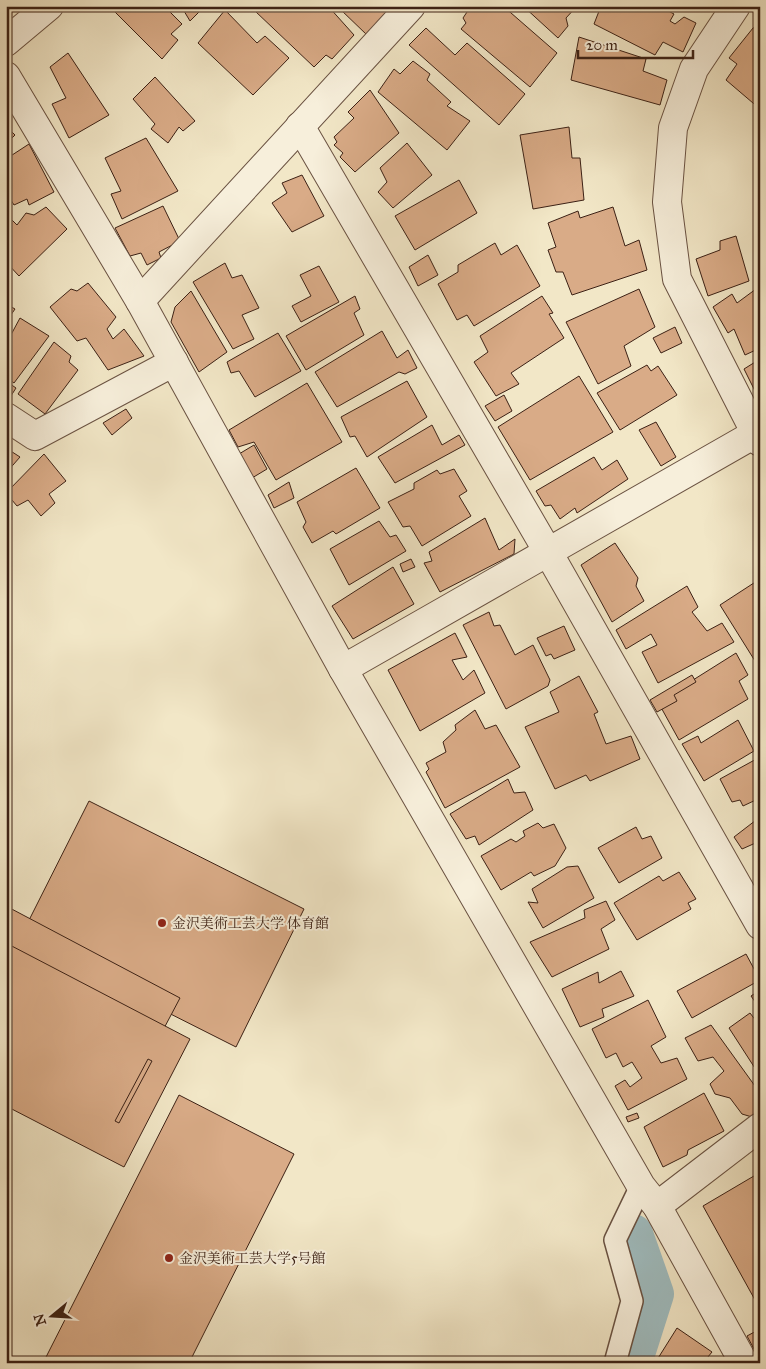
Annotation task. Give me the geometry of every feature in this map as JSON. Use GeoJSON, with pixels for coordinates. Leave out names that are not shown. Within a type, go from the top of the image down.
{"type":"FeatureCollection","features":[{"type":"Feature","properties":{"kind":"street"},"geometry":{"type":"LineString","coordinates":[[6,42],[49,6]]}},
{"type":"Feature","properties":{"kind":"street"},"geometry":{"type":"LineString","coordinates":[[140,301],[411,6]]}},
{"type":"Feature","properties":{"kind":"street"},"geometry":{"type":"LineString","coordinates":[[343,668],[758,436],[677,279],[666,202],[672,128],[694,69],[736,6]]}},
{"type":"Feature","properties":{"kind":"street"},"geometry":{"type":"LineString","coordinates":[[6,76],[140,301],[343,668],[744,1363]]}},
{"type":"Feature","properties":{"kind":"street"},"geometry":{"type":"LineString","coordinates":[[300,126],[548,552],[760,925]]}},
{"type":"Feature","properties":{"kind":"street"},"geometry":{"type":"LineString","coordinates":[[6,417],[35,436],[174,362]]}},
{"type":"Feature","properties":{"kind":"street"},"geometry":{"type":"LineString","coordinates":[[649,1196],[760,1127]]}},
{"type":"Feature","properties":{"kind":"lane"},"geometry":{"type":"LineString","coordinates":[[615,1363],[632,1301],[615,1240],[649,1196]]}},
{"type":"Feature","properties":{"kind":"building"},"geometry":{"type":"Polygon","coordinates":[[[109,6],[164,6],[182,24],[171,34],[178,40],[162,59],[109,6]]]}},
{"type":"Feature","properties":{"kind":"building"},"geometry":{"type":"Polygon","coordinates":[[[181,6],[205,6],[190,21],[181,6]]]}},
{"type":"Feature","properties":{"kind":"building"},"geometry":{"type":"Polygon","coordinates":[[[260,6],[328,6],[354,35],[332,59],[326,55],[314,67],[255,11],[260,6]]]}},
{"type":"Feature","properties":{"kind":"building"},"geometry":{"type":"Polygon","coordinates":[[[342,6],[395,6],[367,35],[340,9],[342,6]]]}},
{"type":"Feature","properties":{"kind":"building"},"geometry":{"type":"Polygon","coordinates":[[[471,6],[479,9],[481,6],[503,6],[557,53],[530,87],[461,29],[466,23],[463,18],[471,6]]]}},
{"type":"Feature","properties":{"kind":"building"},"geometry":{"type":"Polygon","coordinates":[[[523,6],[577,6],[566,18],[568,26],[558,38],[523,6]]]}},
{"type":"Feature","properties":{"kind":"building"},"geometry":{"type":"Polygon","coordinates":[[[601,6],[659,6],[674,14],[670,21],[675,24],[684,17],[696,23],[683,52],[663,42],[655,55],[594,24],[601,6]]]}},
{"type":"Feature","properties":{"kind":"building"},"geometry":{"type":"Polygon","coordinates":[[[225,10],[257,43],[265,36],[289,58],[253,95],[198,43],[225,10]]]}},
{"type":"Feature","properties":{"kind":"building"},"geometry":{"type":"Polygon","coordinates":[[[760,25],[760,109],[726,80],[737,64],[729,58],[753,28],[760,25]]]}},
{"type":"Feature","properties":{"kind":"building"},"geometry":{"type":"Polygon","coordinates":[[[426,28],[455,55],[467,43],[525,94],[499,125],[409,45],[426,28]]]}},
{"type":"Feature","properties":{"kind":"building"},"geometry":{"type":"Polygon","coordinates":[[[579,37],[646,59],[643,71],[667,80],[660,105],[571,80],[579,37]]]}},
{"type":"Feature","properties":{"kind":"building"},"geometry":{"type":"Polygon","coordinates":[[[68,53],[109,115],[69,138],[52,104],[66,98],[50,67],[68,53]]]}},
{"type":"Feature","properties":{"kind":"building"},"geometry":{"type":"Polygon","coordinates":[[[413,61],[430,74],[427,80],[451,102],[447,106],[470,121],[447,150],[378,92],[394,69],[400,74],[413,61]]]}},
{"type":"Feature","properties":{"kind":"building"},"geometry":{"type":"Polygon","coordinates":[[[155,77],[195,121],[183,131],[179,127],[168,143],[151,129],[155,124],[133,99],[155,77]]]}},
{"type":"Feature","properties":{"kind":"building"},"geometry":{"type":"Polygon","coordinates":[[[370,90],[399,133],[355,172],[340,157],[343,153],[334,145],[337,142],[334,137],[354,118],[348,112],[370,90]]]}},
{"type":"Feature","properties":{"kind":"building"},"geometry":{"type":"Polygon","coordinates":[[[6,126],[15,135],[6,144],[6,126]]]}},
{"type":"Feature","properties":{"kind":"building"},"geometry":{"type":"Polygon","coordinates":[[[569,127],[572,158],[580,158],[584,200],[533,209],[520,135],[569,127]]]}},
{"type":"Feature","properties":{"kind":"building"},"geometry":{"type":"Polygon","coordinates":[[[146,138],[178,191],[122,219],[111,194],[121,191],[105,158],[146,138]]]}},
{"type":"Feature","properties":{"kind":"building"},"geometry":{"type":"Polygon","coordinates":[[[407,143],[432,175],[393,208],[378,192],[387,182],[380,168],[407,143]]]}},
{"type":"Feature","properties":{"kind":"building"},"geometry":{"type":"Polygon","coordinates":[[[29,144],[54,192],[29,205],[27,199],[14,205],[6,192],[6,159],[29,144]]]}},
{"type":"Feature","properties":{"kind":"building"},"geometry":{"type":"Polygon","coordinates":[[[302,175],[324,216],[292,232],[272,203],[287,193],[282,183],[302,175]]]}},
{"type":"Feature","properties":{"kind":"building"},"geometry":{"type":"Polygon","coordinates":[[[459,180],[477,213],[415,250],[395,216],[459,180]]]}},
{"type":"Feature","properties":{"kind":"building"},"geometry":{"type":"Polygon","coordinates":[[[163,206],[180,241],[159,252],[161,258],[147,265],[141,253],[130,256],[115,228],[163,206]]]}},
{"type":"Feature","properties":{"kind":"building"},"geometry":{"type":"Polygon","coordinates":[[[46,207],[67,229],[19,276],[6,262],[6,214],[17,225],[26,213],[34,215],[46,207]]]}},
{"type":"Feature","properties":{"kind":"building"},"geometry":{"type":"Polygon","coordinates":[[[613,207],[625,246],[639,240],[647,270],[572,295],[563,272],[556,272],[548,250],[556,247],[548,223],[578,211],[580,218],[613,207]]]}},
{"type":"Feature","properties":{"kind":"building"},"geometry":{"type":"Polygon","coordinates":[[[760,223],[760,250],[756,224],[760,223]]]}},
{"type":"Feature","properties":{"kind":"building"},"geometry":{"type":"Polygon","coordinates":[[[736,236],[749,281],[708,296],[696,259],[720,250],[720,241],[736,236]]]}},
{"type":"Feature","properties":{"kind":"building"},"geometry":{"type":"Polygon","coordinates":[[[495,243],[501,255],[517,245],[540,286],[474,326],[467,315],[457,320],[438,284],[458,272],[458,265],[495,243]]]}},
{"type":"Feature","properties":{"kind":"building"},"geometry":{"type":"Polygon","coordinates":[[[428,255],[438,275],[418,286],[409,267],[428,255]]]}},
{"type":"Feature","properties":{"kind":"building"},"geometry":{"type":"Polygon","coordinates":[[[225,263],[232,278],[242,275],[259,308],[242,315],[254,339],[233,349],[193,282],[225,263]]]}},
{"type":"Feature","properties":{"kind":"building"},"geometry":{"type":"Polygon","coordinates":[[[319,266],[339,302],[301,322],[292,306],[311,296],[300,275],[319,266]]]}},
{"type":"Feature","properties":{"kind":"building"},"geometry":{"type":"Polygon","coordinates":[[[88,283],[116,317],[107,329],[113,339],[124,329],[144,356],[108,370],[86,338],[77,341],[50,307],[71,289],[77,291],[88,283]]]}},
{"type":"Feature","properties":{"kind":"building"},"geometry":{"type":"Polygon","coordinates":[[[760,286],[760,348],[745,355],[734,329],[728,333],[713,307],[732,294],[737,303],[760,286]]]}},
{"type":"Feature","properties":{"kind":"building"},"geometry":{"type":"Polygon","coordinates":[[[639,289],[655,327],[624,346],[631,366],[598,384],[566,322],[639,289]]]}},
{"type":"Feature","properties":{"kind":"building"},"geometry":{"type":"Polygon","coordinates":[[[191,291],[227,352],[199,372],[171,322],[175,307],[191,291]]]}},
{"type":"Feature","properties":{"kind":"building"},"geometry":{"type":"Polygon","coordinates":[[[355,296],[360,309],[354,313],[364,335],[306,370],[286,336],[355,296]]]}},
{"type":"Feature","properties":{"kind":"building"},"geometry":{"type":"Polygon","coordinates":[[[542,296],[553,313],[549,314],[564,338],[511,373],[519,384],[496,396],[474,362],[488,352],[480,336],[542,296]]]}},
{"type":"Feature","properties":{"kind":"building"},"geometry":{"type":"Polygon","coordinates":[[[6,298],[11,300],[8,305],[15,309],[6,322],[6,298]]]}},
{"type":"Feature","properties":{"kind":"building"},"geometry":{"type":"Polygon","coordinates":[[[20,318],[49,336],[14,383],[6,377],[6,344],[20,318]]]}},
{"type":"Feature","properties":{"kind":"building"},"geometry":{"type":"Polygon","coordinates":[[[675,327],[682,343],[661,353],[653,338],[675,327]]]}},
{"type":"Feature","properties":{"kind":"building"},"geometry":{"type":"Polygon","coordinates":[[[382,331],[397,358],[408,350],[417,368],[405,374],[399,372],[337,407],[315,372],[382,331]]]}},
{"type":"Feature","properties":{"kind":"building"},"geometry":{"type":"Polygon","coordinates":[[[278,333],[301,371],[255,397],[239,371],[231,373],[227,362],[278,333]]]}},
{"type":"Feature","properties":{"kind":"building"},"geometry":{"type":"Polygon","coordinates":[[[54,342],[71,356],[69,362],[78,370],[45,414],[18,394],[54,342]]]}},
{"type":"Feature","properties":{"kind":"building"},"geometry":{"type":"Polygon","coordinates":[[[760,359],[760,393],[757,395],[744,369],[760,359]]]}},
{"type":"Feature","properties":{"kind":"building"},"geometry":{"type":"Polygon","coordinates":[[[647,365],[651,371],[658,366],[677,395],[620,430],[597,393],[647,365]]]}},
{"type":"Feature","properties":{"kind":"building"},"geometry":{"type":"Polygon","coordinates":[[[579,376],[613,432],[530,480],[498,427],[579,376]]]}},
{"type":"Feature","properties":{"kind":"building"},"geometry":{"type":"Polygon","coordinates":[[[6,381],[16,388],[7,402],[6,402],[6,381]]]}},
{"type":"Feature","properties":{"kind":"building"},"geometry":{"type":"Polygon","coordinates":[[[407,381],[427,417],[367,457],[355,436],[350,437],[341,417],[407,381]]]}},
{"type":"Feature","properties":{"kind":"building"},"geometry":{"type":"Polygon","coordinates":[[[307,383],[342,442],[276,480],[254,442],[238,447],[229,430],[307,383]]]}},
{"type":"Feature","properties":{"kind":"building"},"geometry":{"type":"Polygon","coordinates":[[[504,395],[512,411],[495,421],[485,406],[504,395]]]}},
{"type":"Feature","properties":{"kind":"building"},"geometry":{"type":"Polygon","coordinates":[[[126,409],[132,418],[112,435],[103,423],[126,409]]]}},
{"type":"Feature","properties":{"kind":"building"},"geometry":{"type":"Polygon","coordinates":[[[656,422],[676,457],[661,466],[639,430],[656,422]]]}},
{"type":"Feature","properties":{"kind":"building"},"geometry":{"type":"Polygon","coordinates":[[[432,425],[442,445],[459,435],[465,445],[395,483],[378,457],[432,425]]]}},
{"type":"Feature","properties":{"kind":"building"},"geometry":{"type":"Polygon","coordinates":[[[254,445],[267,469],[252,478],[239,454],[254,445]]]}},
{"type":"Feature","properties":{"kind":"building"},"geometry":{"type":"Polygon","coordinates":[[[6,448],[20,457],[6,473],[6,448]]]}},
{"type":"Feature","properties":{"kind":"building"},"geometry":{"type":"Polygon","coordinates":[[[44,454],[66,481],[49,494],[55,503],[41,516],[28,500],[17,506],[6,493],[44,454]]]}},
{"type":"Feature","properties":{"kind":"building"},"geometry":{"type":"Polygon","coordinates":[[[594,457],[602,470],[617,460],[628,479],[577,513],[575,508],[560,519],[551,505],[545,506],[536,491],[594,457]]]}},
{"type":"Feature","properties":{"kind":"building"},"geometry":{"type":"Polygon","coordinates":[[[356,468],[380,508],[336,534],[333,531],[312,543],[303,527],[306,522],[297,502],[356,468]]]}},
{"type":"Feature","properties":{"kind":"building"},"geometry":{"type":"Polygon","coordinates":[[[454,469],[467,491],[459,496],[471,516],[422,546],[410,526],[403,527],[388,502],[414,489],[414,483],[437,470],[440,474],[454,469]]]}},
{"type":"Feature","properties":{"kind":"building"},"geometry":{"type":"Polygon","coordinates":[[[289,482],[294,498],[274,508],[268,495],[289,482]]]}},
{"type":"Feature","properties":{"kind":"building"},"geometry":{"type":"Polygon","coordinates":[[[485,518],[499,550],[515,539],[514,554],[440,592],[424,563],[432,561],[429,552],[485,518]]]}},
{"type":"Feature","properties":{"kind":"building"},"geometry":{"type":"Polygon","coordinates":[[[379,521],[390,537],[396,535],[406,551],[349,585],[330,549],[379,521]]]}},
{"type":"Feature","properties":{"kind":"building"},"geometry":{"type":"Polygon","coordinates":[[[615,543],[638,578],[636,586],[644,601],[612,622],[581,565],[615,543]]]}},
{"type":"Feature","properties":{"kind":"building"},"geometry":{"type":"Polygon","coordinates":[[[411,559],[415,567],[403,572],[400,564],[411,559]]]}},
{"type":"Feature","properties":{"kind":"building"},"geometry":{"type":"Polygon","coordinates":[[[393,567],[414,604],[353,639],[332,606],[393,567]]]}},
{"type":"Feature","properties":{"kind":"building"},"geometry":{"type":"Polygon","coordinates":[[[760,579],[760,662],[755,661],[720,605],[760,579]]]}},
{"type":"Feature","properties":{"kind":"building"},"geometry":{"type":"Polygon","coordinates":[[[687,586],[698,607],[692,612],[707,631],[722,623],[734,642],[658,683],[642,652],[657,645],[651,634],[626,649],[616,630],[687,586]]]}},
{"type":"Feature","properties":{"kind":"building"},"geometry":{"type":"Polygon","coordinates":[[[489,612],[494,626],[500,625],[515,655],[533,645],[550,680],[548,686],[506,709],[463,625],[489,612]]]}},
{"type":"Feature","properties":{"kind":"building"},"geometry":{"type":"Polygon","coordinates":[[[564,626],[575,650],[554,659],[551,654],[546,656],[537,638],[564,626]]]}},
{"type":"Feature","properties":{"kind":"building"},"geometry":{"type":"Polygon","coordinates":[[[455,633],[467,657],[452,660],[463,680],[474,670],[485,693],[420,731],[388,670],[455,633]]]}},
{"type":"Feature","properties":{"kind":"building"},"geometry":{"type":"Polygon","coordinates":[[[736,653],[748,675],[739,681],[748,699],[679,740],[658,702],[736,653]]]}},
{"type":"Feature","properties":{"kind":"building"},"geometry":{"type":"Polygon","coordinates":[[[692,675],[696,682],[674,695],[677,701],[657,712],[650,700],[692,675]]]}},
{"type":"Feature","properties":{"kind":"building"},"geometry":{"type":"Polygon","coordinates":[[[579,676],[598,712],[594,714],[606,744],[631,736],[640,759],[590,781],[586,775],[555,789],[525,727],[559,712],[550,692],[579,676]]]}},
{"type":"Feature","properties":{"kind":"building"},"geometry":{"type":"Polygon","coordinates":[[[475,710],[485,729],[496,725],[520,767],[445,808],[426,772],[429,769],[426,763],[446,752],[443,742],[456,730],[455,725],[475,710]]]}},
{"type":"Feature","properties":{"kind":"building"},"geometry":{"type":"Polygon","coordinates":[[[738,720],[754,751],[704,781],[682,744],[698,736],[701,743],[738,720]]]}},
{"type":"Feature","properties":{"kind":"building"},"geometry":{"type":"Polygon","coordinates":[[[760,757],[760,798],[743,806],[740,800],[732,802],[720,779],[760,757]]]}},
{"type":"Feature","properties":{"kind":"building"},"geometry":{"type":"Polygon","coordinates":[[[508,779],[514,793],[525,792],[533,810],[479,845],[475,836],[466,839],[450,814],[508,779]]]}},
{"type":"Feature","properties":{"kind":"building","name":"金沢美術工芸大学 体育館"},"geometry":{"type":"Polygon","coordinates":[[[89,801],[304,909],[236,1047],[20,938],[89,801]]]}},
{"type":"Feature","properties":{"kind":"building"},"geometry":{"type":"Polygon","coordinates":[[[760,817],[760,841],[742,849],[734,837],[760,817]]]}},
{"type":"Feature","properties":{"kind":"building"},"geometry":{"type":"Polygon","coordinates":[[[538,823],[543,828],[554,824],[566,848],[555,866],[534,876],[531,872],[501,890],[481,856],[511,839],[516,842],[525,836],[523,831],[538,823]]]}},
{"type":"Feature","properties":{"kind":"building"},"geometry":{"type":"Polygon","coordinates":[[[636,827],[642,839],[651,836],[662,858],[619,883],[598,848],[636,827]]]}},
{"type":"Feature","properties":{"kind":"building"},"geometry":{"type":"Polygon","coordinates":[[[578,866],[594,898],[543,928],[528,902],[538,903],[532,889],[567,867],[578,866]]]}},
{"type":"Feature","properties":{"kind":"building"},"geometry":{"type":"Polygon","coordinates":[[[679,872],[696,899],[688,903],[691,909],[637,940],[614,903],[659,876],[663,881],[679,872]]]}},
{"type":"Feature","properties":{"kind":"building"},"geometry":{"type":"Polygon","coordinates":[[[606,901],[615,920],[601,929],[609,949],[552,977],[530,942],[585,918],[584,910],[606,901]]]}},
{"type":"Feature","properties":{"kind":"building"},"geometry":{"type":"Polygon","coordinates":[[[6,906],[180,998],[114,1123],[6,1066],[6,906]]]}},
{"type":"Feature","properties":{"kind":"building"},"geometry":{"type":"Polygon","coordinates":[[[6,943],[190,1039],[124,1167],[6,1106],[6,943]]]}},
{"type":"Feature","properties":{"kind":"building"},"geometry":{"type":"Polygon","coordinates":[[[746,954],[760,980],[692,1018],[677,991],[746,954]]]}},
{"type":"Feature","properties":{"kind":"building"},"geometry":{"type":"Polygon","coordinates":[[[621,971],[634,996],[602,1009],[604,1017],[580,1027],[562,989],[598,972],[599,983],[621,971]]]}},
{"type":"Feature","properties":{"kind":"building"},"geometry":{"type":"Polygon","coordinates":[[[760,990],[760,1006],[758,1006],[751,996],[760,990]]]}},
{"type":"Feature","properties":{"kind":"building"},"geometry":{"type":"Polygon","coordinates":[[[648,1000],[666,1037],[651,1046],[661,1063],[677,1058],[687,1079],[628,1110],[615,1086],[625,1080],[630,1087],[642,1078],[632,1062],[623,1067],[616,1053],[606,1058],[592,1029],[648,1000]]]}},
{"type":"Feature","properties":{"kind":"building"},"geometry":{"type":"Polygon","coordinates":[[[750,1013],[760,1026],[760,1076],[729,1028],[750,1013]]]}},
{"type":"Feature","properties":{"kind":"building"},"geometry":{"type":"Polygon","coordinates":[[[711,1025],[760,1093],[760,1111],[752,1117],[742,1114],[730,1098],[715,1094],[710,1084],[724,1071],[713,1057],[698,1061],[685,1038],[711,1025]]]}},
{"type":"Feature","properties":{"kind":"building"},"geometry":{"type":"Polygon","coordinates":[[[148,1059],[152,1061],[119,1123],[115,1121],[148,1059]]]}},
{"type":"Feature","properties":{"kind":"building"},"geometry":{"type":"Polygon","coordinates":[[[704,1093],[724,1131],[688,1150],[687,1155],[663,1167],[644,1127],[704,1093]]]}},
{"type":"Feature","properties":{"kind":"building","name":"金沢美術工芸大学5号館"},"geometry":{"type":"Polygon","coordinates":[[[179,1095],[294,1154],[189,1363],[43,1363],[179,1095]]]}},
{"type":"Feature","properties":{"kind":"building"},"geometry":{"type":"Polygon","coordinates":[[[637,1113],[639,1118],[628,1122],[626,1117],[637,1113]]]}},
{"type":"Feature","properties":{"kind":"building"},"geometry":{"type":"Polygon","coordinates":[[[760,1174],[760,1309],[703,1206],[760,1174]]]}},
{"type":"Feature","properties":{"kind":"building"},"geometry":{"type":"Polygon","coordinates":[[[677,1328],[712,1352],[703,1363],[655,1363],[677,1328]]]}},
{"type":"Feature","properties":{"kind":"building"},"geometry":{"type":"Polygon","coordinates":[[[760,1329],[760,1360],[747,1336],[760,1329]]]}},
{"type":"Feature","properties":{"kind":"waterway"},"geometry":{"type":"LineString","coordinates":[[632,1363],[654,1294],[633,1234]]}},
{"type":"Feature","properties":{"kind":"place","name":"金沢美術工芸大学 体育館"},"geometry":{"type":"Point","coordinates":[162,923]}},
{"type":"Feature","properties":{"kind":"place","name":"金沢美術工芸大学5号館"},"geometry":{"type":"Point","coordinates":[169,1258]}}]}
